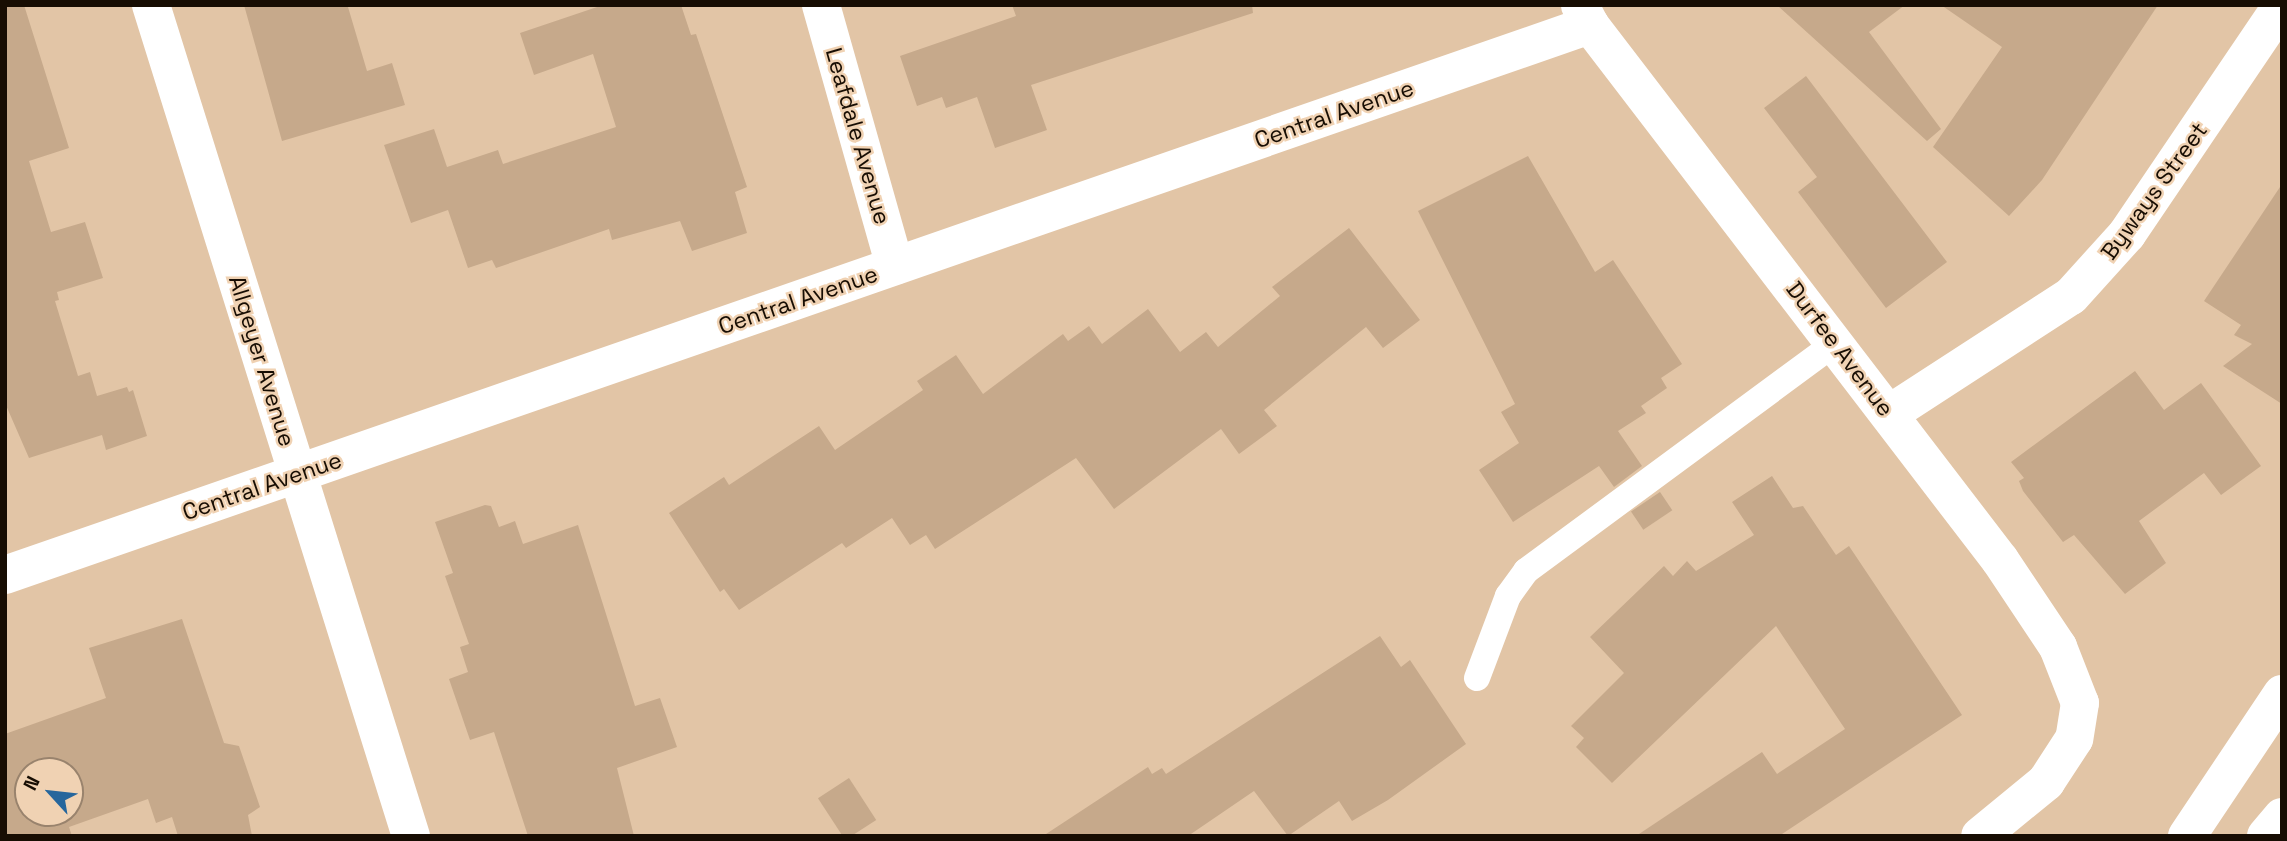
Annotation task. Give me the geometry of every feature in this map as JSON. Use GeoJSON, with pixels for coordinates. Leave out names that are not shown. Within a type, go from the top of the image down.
{"type":"FeatureCollection","features":[{"type":"Feature","properties":{"kind":"main road","name":"Allgeyer Avenue"},"geometry":{"type":"LineString","coordinates":[[151,5],[411,836]]}},
{"type":"Feature","properties":{"kind":"main road","name":"Leafdale Avenue"},"geometry":{"type":"LineString","coordinates":[[821,5],[895,267]]}},
{"type":"Feature","properties":{"kind":"main road","name":"Byways Street"},"geometry":{"type":"LineString","coordinates":[[1889,414],[2071,296],[2135,223],[2282,5]]}},
{"type":"Feature","properties":{"kind":"main road","name":"Central Avenue"},"geometry":{"type":"LineString","coordinates":[[5,575],[895,267],[1586,15]]}},
{"type":"Feature","properties":{"kind":"main road","name":"Durfee Avenue"},"geometry":{"type":"LineString","coordinates":[[1586,15],[2000,560],[2058,647],[2080,703],[2074,739],[2046,782],[1980,836]]}},
{"type":"Feature","properties":{"kind":"main road"},"geometry":{"type":"LineString","coordinates":[[2187,836],[2282,694]]}},
{"type":"Feature","properties":{"kind":"main road"},"geometry":{"type":"LineString","coordinates":[[2266,836],[2282,817]]}},
{"type":"Feature","properties":{"kind":"lane"},"geometry":{"type":"LineString","coordinates":[[1478,678],[1508,596],[1526,571],[1835,343]]}},
{"type":"Feature","properties":{"kind":"building"},"geometry":{"type":"Polygon","coordinates":[[[5,5],[24,5],[69,148],[29,161],[51,232],[85,222],[103,278],[57,292],[59,300],[55,301],[78,376],[90,372],[97,396],[127,387],[129,392],[133,390],[147,436],[106,450],[102,435],[29,458],[5,403],[5,5]]]}},
{"type":"Feature","properties":{"kind":"building"},"geometry":{"type":"Polygon","coordinates":[[[244,5],[348,7],[367,71],[392,63],[405,105],[282,141],[244,5]]]}},
{"type":"Feature","properties":{"kind":"building"},"geometry":{"type":"Polygon","coordinates":[[[603,5],[681,5],[691,35],[696,34],[747,187],[735,192],[747,233],[692,251],[680,221],[612,240],[609,229],[496,268],[492,260],[468,268],[448,210],[411,223],[384,145],[434,129],[447,167],[498,150],[503,164],[616,127],[593,54],[534,75],[520,33],[603,5]]]}},
{"type":"Feature","properties":{"kind":"building"},"geometry":{"type":"Polygon","coordinates":[[[1012,5],[1252,5],[1253,13],[1031,85],[1047,130],[995,148],[977,97],[946,108],[942,97],[917,106],[900,56],[1016,16],[1012,5]]]}},
{"type":"Feature","properties":{"kind":"building"},"geometry":{"type":"Polygon","coordinates":[[[1777,5],[1905,5],[1869,32],[1941,129],[1927,141],[1777,5]]]}},
{"type":"Feature","properties":{"kind":"building"},"geometry":{"type":"Polygon","coordinates":[[[1941,5],[2158,5],[2042,180],[2009,216],[1933,147],[2002,47],[1941,5]]]}},
{"type":"Feature","properties":{"kind":"building"},"geometry":{"type":"Polygon","coordinates":[[[1806,76],[1947,262],[1886,308],[1798,192],[1817,177],[1764,108],[1806,76]]]}},
{"type":"Feature","properties":{"kind":"building"},"geometry":{"type":"Polygon","coordinates":[[[1528,156],[1595,272],[1613,260],[1682,364],[1661,378],[1667,388],[1641,406],[1646,413],[1618,431],[1642,466],[1614,487],[1599,466],[1513,522],[1479,470],[1519,443],[1501,412],[1515,404],[1418,211],[1528,156]]]}},
{"type":"Feature","properties":{"kind":"building"},"geometry":{"type":"Polygon","coordinates":[[[2282,184],[2282,404],[2223,366],[2252,344],[2234,335],[2241,325],[2204,301],[2282,184]]]}},
{"type":"Feature","properties":{"kind":"building"},"geometry":{"type":"Polygon","coordinates":[[[1349,228],[1420,320],[1383,348],[1366,327],[1264,410],[1277,426],[1239,454],[1221,429],[1114,509],[1076,458],[935,549],[926,535],[910,545],[892,518],[846,548],[842,543],[739,610],[724,589],[720,592],[669,513],[724,477],[729,485],[819,426],[835,450],[923,390],[917,381],[956,355],[983,394],[1063,334],[1068,341],[1089,326],[1102,344],[1148,309],[1180,352],[1206,332],[1218,347],[1280,296],[1272,287],[1349,228]]]}},
{"type":"Feature","properties":{"kind":"building"},"geometry":{"type":"Polygon","coordinates":[[[2135,371],[2164,410],[2201,383],[2261,466],[2221,495],[2204,473],[2139,521],[2166,563],[2125,594],[2074,535],[2063,542],[2023,491],[2019,481],[2024,478],[2011,462],[2135,371]]]}},
{"type":"Feature","properties":{"kind":"building"},"geometry":{"type":"Polygon","coordinates":[[[1772,476],[1793,508],[1803,506],[1836,555],[1849,546],[1962,715],[1779,836],[1636,836],[1762,752],[1777,774],[1845,729],[1776,626],[1612,783],[1576,747],[1584,738],[1571,726],[1624,673],[1590,637],[1664,566],[1673,576],[1687,561],[1696,571],[1754,535],[1732,502],[1772,476]]]}},
{"type":"Feature","properties":{"kind":"building"},"geometry":{"type":"Polygon","coordinates":[[[1660,492],[1672,510],[1643,530],[1631,512],[1660,492]]]}},
{"type":"Feature","properties":{"kind":"building"},"geometry":{"type":"Polygon","coordinates":[[[485,505],[491,506],[499,527],[515,521],[523,544],[578,525],[635,706],[660,698],[677,747],[617,768],[634,836],[528,836],[494,732],[470,740],[449,679],[468,672],[460,647],[469,644],[445,576],[453,573],[435,522],[485,505]]]}},
{"type":"Feature","properties":{"kind":"building"},"geometry":{"type":"Polygon","coordinates":[[[182,619],[224,743],[239,746],[260,807],[248,815],[252,836],[178,836],[172,817],[156,823],[148,799],[84,822],[84,757],[14,757],[14,827],[69,827],[72,836],[5,836],[5,734],[106,698],[89,648],[182,619]]]}},
{"type":"Feature","properties":{"kind":"building"},"geometry":{"type":"Polygon","coordinates":[[[1380,636],[1401,667],[1410,660],[1466,744],[1388,800],[1352,821],[1339,801],[1288,836],[1254,791],[1188,836],[1043,836],[1148,767],[1152,774],[1162,768],[1166,774],[1380,636]]]}},
{"type":"Feature","properties":{"kind":"building"},"geometry":{"type":"Polygon","coordinates":[[[849,778],[876,820],[851,836],[843,836],[818,798],[849,778]]]}}]}
